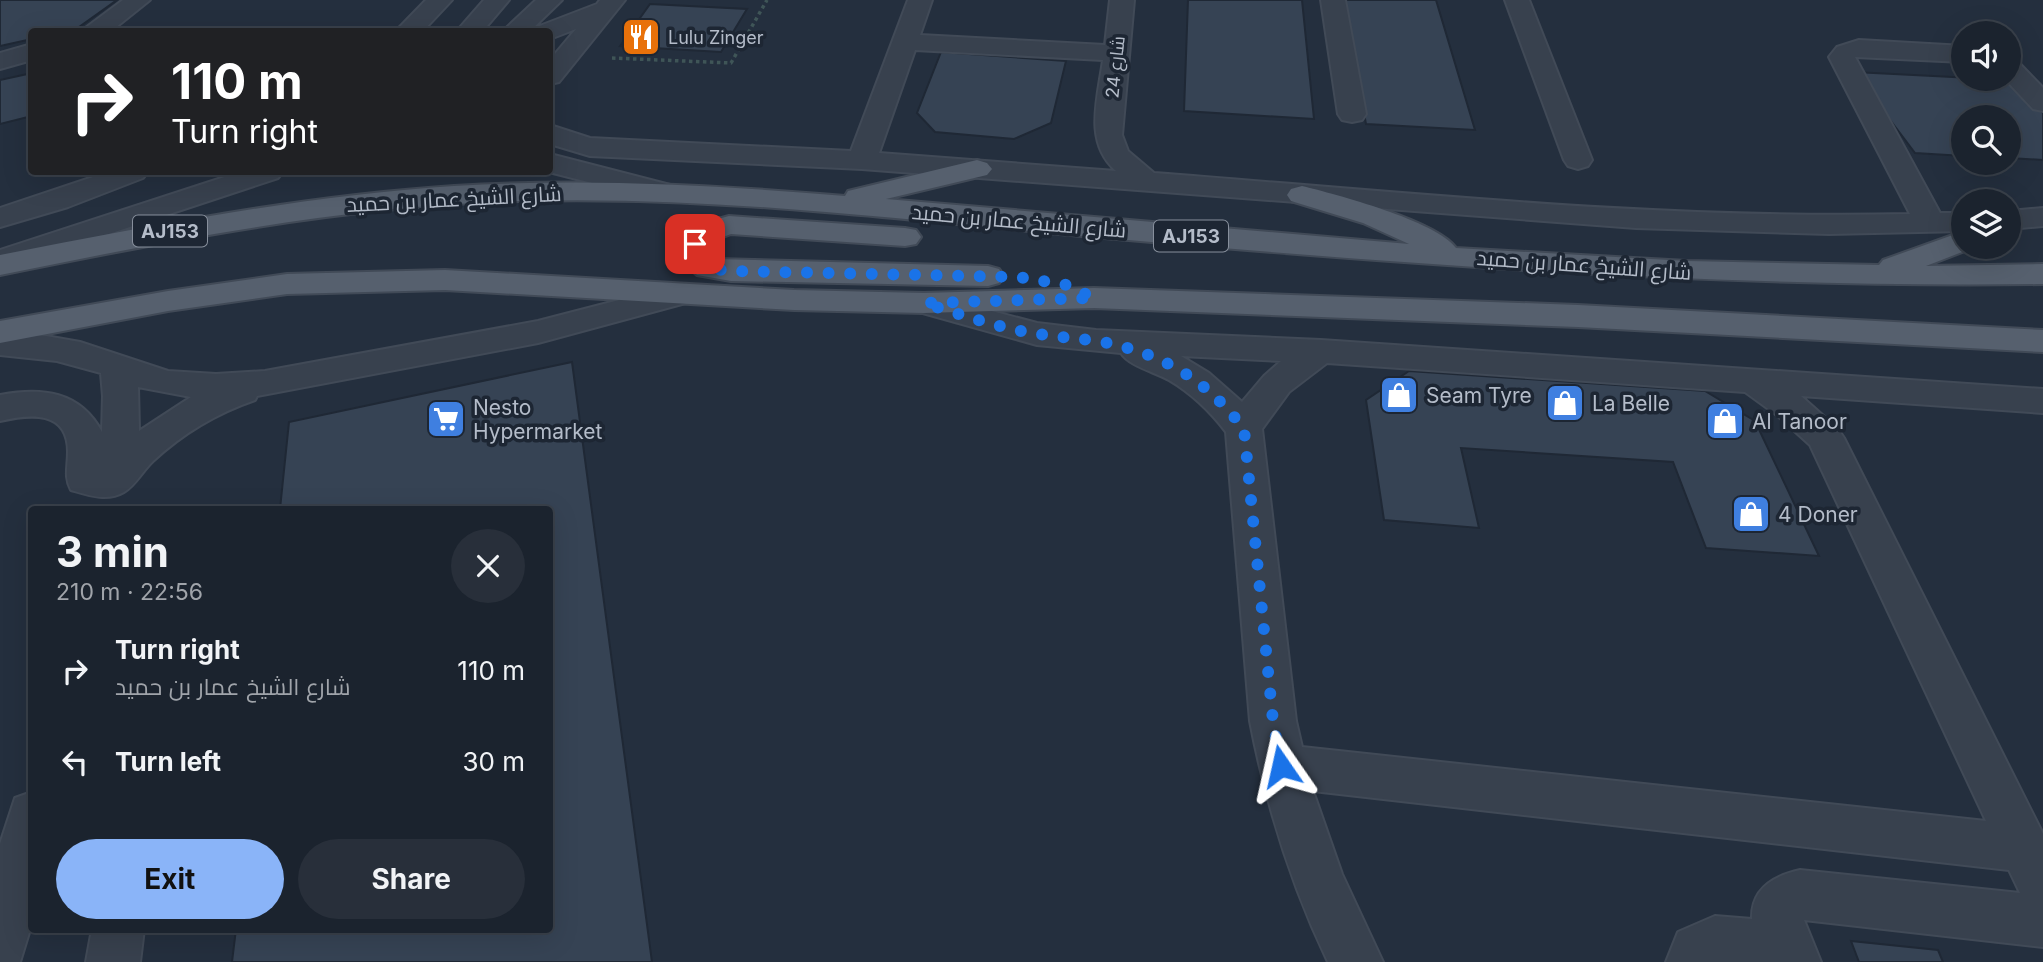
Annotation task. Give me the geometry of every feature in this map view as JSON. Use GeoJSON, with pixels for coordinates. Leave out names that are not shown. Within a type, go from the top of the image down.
{"type":"FeatureCollection","features":[{"type":"Feature","properties":{"kind":"main road"},"geometry":{"type":"LineString","coordinates":[[836,204],[976,169]]}},
{"type":"Feature","properties":{"kind":"main road","name":"شارع الشيخ عمار بن حميد"},"geometry":{"type":"LineString","coordinates":[[0,262],[232,220],[341,205],[521,192],[667,193],[836,204],[1453,257],[1672,271],[1862,277],[2043,274]]}},
{"type":"Feature","properties":{"kind":"main road"},"geometry":{"type":"LineString","coordinates":[[1302,195],[1343,205],[1382,219],[1419,236],[1453,257]]}},
{"type":"Feature","properties":{"kind":"main road"},"geometry":{"type":"LineString","coordinates":[[1094,228],[1045,241],[1013,245],[729,225],[707,232],[695,244],[695,258],[708,268],[731,271],[1019,277],[1067,285],[1094,298]]}},
{"type":"Feature","properties":{"kind":"main road"},"geometry":{"type":"LineString","coordinates":[[1862,277],[1951,245]]}},
{"type":"Feature","properties":{"kind":"main road"},"geometry":{"type":"LineString","coordinates":[[0,332],[168,301],[287,284],[363,281],[514,282],[794,300],[924,303],[1094,298],[1578,316],[2043,341]]}},
{"type":"Feature","properties":{"kind":"street"},"geometry":{"type":"LineString","coordinates":[[99,28],[138,0]]}},
{"type":"Feature","properties":{"kind":"street"},"geometry":{"type":"LineString","coordinates":[[411,28],[440,0]]}},
{"type":"Feature","properties":{"kind":"street"},"geometry":{"type":"LineString","coordinates":[[472,28],[497,0]]}},
{"type":"Feature","properties":{"kind":"street"},"geometry":{"type":"LineString","coordinates":[[518,28],[550,0]]}},
{"type":"Feature","properties":{"kind":"street"},"geometry":{"type":"LineString","coordinates":[[531,28],[550,0]]}},
{"type":"Feature","properties":{"kind":"street"},"geometry":{"type":"LineString","coordinates":[[862,160],[920,0]]}},
{"type":"Feature","properties":{"kind":"street","name":"شارع 24"},"geometry":{"type":"LineString","coordinates":[[1108,135],[1122,0]]}},
{"type":"Feature","properties":{"kind":"street"},"geometry":{"type":"LineString","coordinates":[[1333,0],[1352,114]]}},
{"type":"Feature","properties":{"kind":"street"},"geometry":{"type":"LineString","coordinates":[[1517,0],[1578,160]]}},
{"type":"Feature","properties":{"kind":"street"},"geometry":{"type":"LineString","coordinates":[[553,72],[610,4]]}},
{"type":"Feature","properties":{"kind":"street"},"geometry":{"type":"LineString","coordinates":[[553,29],[610,4]]}},
{"type":"Feature","properties":{"kind":"street"},"geometry":{"type":"LineString","coordinates":[[904,42],[1116,53]]}},
{"type":"Feature","properties":{"kind":"street"},"geometry":{"type":"LineString","coordinates":[[1930,223],[1842,57],[1846,51],[1859,48],[1951,53]]}},
{"type":"Feature","properties":{"kind":"street"},"geometry":{"type":"LineString","coordinates":[[0,61],[28,53]]}},
{"type":"Feature","properties":{"kind":"street"},"geometry":{"type":"LineString","coordinates":[[2021,80],[2043,103]]}},
{"type":"Feature","properties":{"kind":"street"},"geometry":{"type":"LineString","coordinates":[[553,135],[564,141],[590,147],[862,160],[1302,195],[1719,223],[1951,222]]}},
{"type":"Feature","properties":{"kind":"street"},"geometry":{"type":"LineString","coordinates":[[1056,176],[1087,156],[1108,135],[1115,155],[1147,183]]}},
{"type":"Feature","properties":{"kind":"street"},"geometry":{"type":"LineString","coordinates":[[553,164],[667,193]]}},
{"type":"Feature","properties":{"kind":"street"},"geometry":{"type":"LineString","coordinates":[[0,218],[57,201],[125,175]]}},
{"type":"Feature","properties":{"kind":"street"},"geometry":{"type":"LineString","coordinates":[[0,262],[259,175]]}},
{"type":"Feature","properties":{"kind":"street"},"geometry":{"type":"LineString","coordinates":[[2021,219],[2043,217]]}},
{"type":"Feature","properties":{"kind":"street"},"geometry":{"type":"LineString","coordinates":[[0,344],[61,349],[140,376],[197,386],[265,383],[550,330],[681,294]]}},
{"type":"Feature","properties":{"kind":"street"},"geometry":{"type":"LineString","coordinates":[[924,303],[1037,334],[1096,341],[1321,351],[1858,386],[2043,401]]}},
{"type":"Feature","properties":{"kind":"street"},"geometry":{"type":"LineString","coordinates":[[1096,341],[1155,357],[1181,371],[1206,386],[1244,429],[1273,721],[1281,766],[1298,825],[1321,888],[1356,962]]}},
{"type":"Feature","properties":{"kind":"street"},"geometry":{"type":"LineString","coordinates":[[1244,429],[1256,406],[1273,384],[1303,360],[1321,351]]}},
{"type":"Feature","properties":{"kind":"street"},"geometry":{"type":"LineString","coordinates":[[108,495],[123,419],[122,392],[117,367]]}},
{"type":"Feature","properties":{"kind":"street"},"geometry":{"type":"LineString","coordinates":[[1749,379],[1791,407],[1825,438],[2034,868]]}},
{"type":"Feature","properties":{"kind":"street"},"geometry":{"type":"LineString","coordinates":[[108,495],[130,459],[178,421],[206,405],[265,383]]}},
{"type":"Feature","properties":{"kind":"street"},"geometry":{"type":"LineString","coordinates":[[1825,438],[1836,409],[1858,386]]}},
{"type":"Feature","properties":{"kind":"street"},"geometry":{"type":"LineString","coordinates":[[0,408],[35,404],[55,406],[80,425],[86,444],[85,480],[99,484],[108,495]]}},
{"type":"Feature","properties":{"kind":"street"},"geometry":{"type":"LineString","coordinates":[[1281,766],[2034,868]]}},
{"type":"Feature","properties":{"kind":"street"},"geometry":{"type":"LineString","coordinates":[[0,946],[28,830]]}},
{"type":"Feature","properties":{"kind":"street"},"geometry":{"type":"LineString","coordinates":[[1792,956],[1778,921],[1777,909],[1781,901],[1788,896],[1800,895],[2043,921]]}},
{"type":"Feature","properties":{"kind":"street"},"geometry":{"type":"LineString","coordinates":[[113,962],[117,933]]}},
{"type":"Feature","properties":{"kind":"street"},"geometry":{"type":"LineString","coordinates":[[1693,962],[1697,951],[1715,943],[1792,956]]}},
{"type":"Feature","properties":{"kind":"path"},"geometry":{"type":"LineString","coordinates":[[567,55],[731,63],[767,0]]}},
{"type":"Feature","properties":{"kind":"building"},"geometry":{"type":"Polygon","coordinates":[[[0,0],[117,0],[79,27],[28,28],[28,40],[0,46],[0,0]]]}},
{"type":"Feature","properties":{"kind":"building"},"geometry":{"type":"Polygon","coordinates":[[[1188,0],[1302,0],[1314,119],[1184,111],[1188,0]]]}},
{"type":"Feature","properties":{"kind":"building"},"geometry":{"type":"Polygon","coordinates":[[[1343,0],[1436,0],[1475,130],[1366,124],[1343,0]]]}},
{"type":"Feature","properties":{"kind":"building"},"geometry":{"type":"Polygon","coordinates":[[[650,4],[747,9],[721,52],[620,46],[650,4]]]}},
{"type":"Feature","properties":{"kind":"building"},"geometry":{"type":"Polygon","coordinates":[[[941,52],[1066,61],[1051,123],[1014,139],[935,132],[917,113],[941,52]]]}},
{"type":"Feature","properties":{"kind":"building"},"geometry":{"type":"Polygon","coordinates":[[[1854,72],[1951,77],[1951,91],[2021,90],[2043,113],[2043,160],[2021,159],[2021,105],[1951,105],[1951,155],[1915,153],[1854,72]]]}},
{"type":"Feature","properties":{"kind":"building"},"geometry":{"type":"Polygon","coordinates":[[[28,74],[28,117],[0,124],[0,80],[28,74]]]}},
{"type":"Feature","properties":{"kind":"building"},"geometry":{"type":"Polygon","coordinates":[[[572,362],[652,962],[232,962],[236,933],[553,933],[553,506],[280,506],[289,422],[572,362]]]}},
{"type":"Feature","properties":{"kind":"building"},"geometry":{"type":"Polygon","coordinates":[[[1409,371],[1705,391],[1755,421],[1819,556],[1706,548],[1673,462],[1461,448],[1479,528],[1384,520],[1366,400],[1409,371]]]}},
{"type":"Feature","properties":{"kind":"building"},"geometry":{"type":"Polygon","coordinates":[[[1851,941],[1938,950],[1943,962],[1859,962],[1851,941]]]}},
{"type":"Feature","properties":{"kind":"place","name":"Lulu Zinger"},"geometry":{"type":"Point","coordinates":[641,37]}},
{"type":"Feature","properties":{"kind":"place","name":"Seam Tyre"},"geometry":{"type":"Point","coordinates":[1399,395]}},
{"type":"Feature","properties":{"kind":"place","name":"La Belle"},"geometry":{"type":"Point","coordinates":[1565,403]}},
{"type":"Feature","properties":{"kind":"place","name":"Nesto Hypermarket"},"geometry":{"type":"Point","coordinates":[446,419]}},
{"type":"Feature","properties":{"kind":"place","name":"Al Tanoor"},"geometry":{"type":"Point","coordinates":[1725,421]}},
{"type":"Feature","properties":{"kind":"place","name":"4 Doner"},"geometry":{"type":"Point","coordinates":[1751,514]}},
{"type":"Feature","properties":{"kind":"route"},"geometry":{"type":"LineString","coordinates":[[695,244],[695,258],[708,268],[731,271],[1019,277],[1067,285],[1094,298],[924,303],[1037,334],[1096,341],[1126,348],[1155,357],[1206,386],[1244,429],[1273,721],[1281,766]]}}]}
